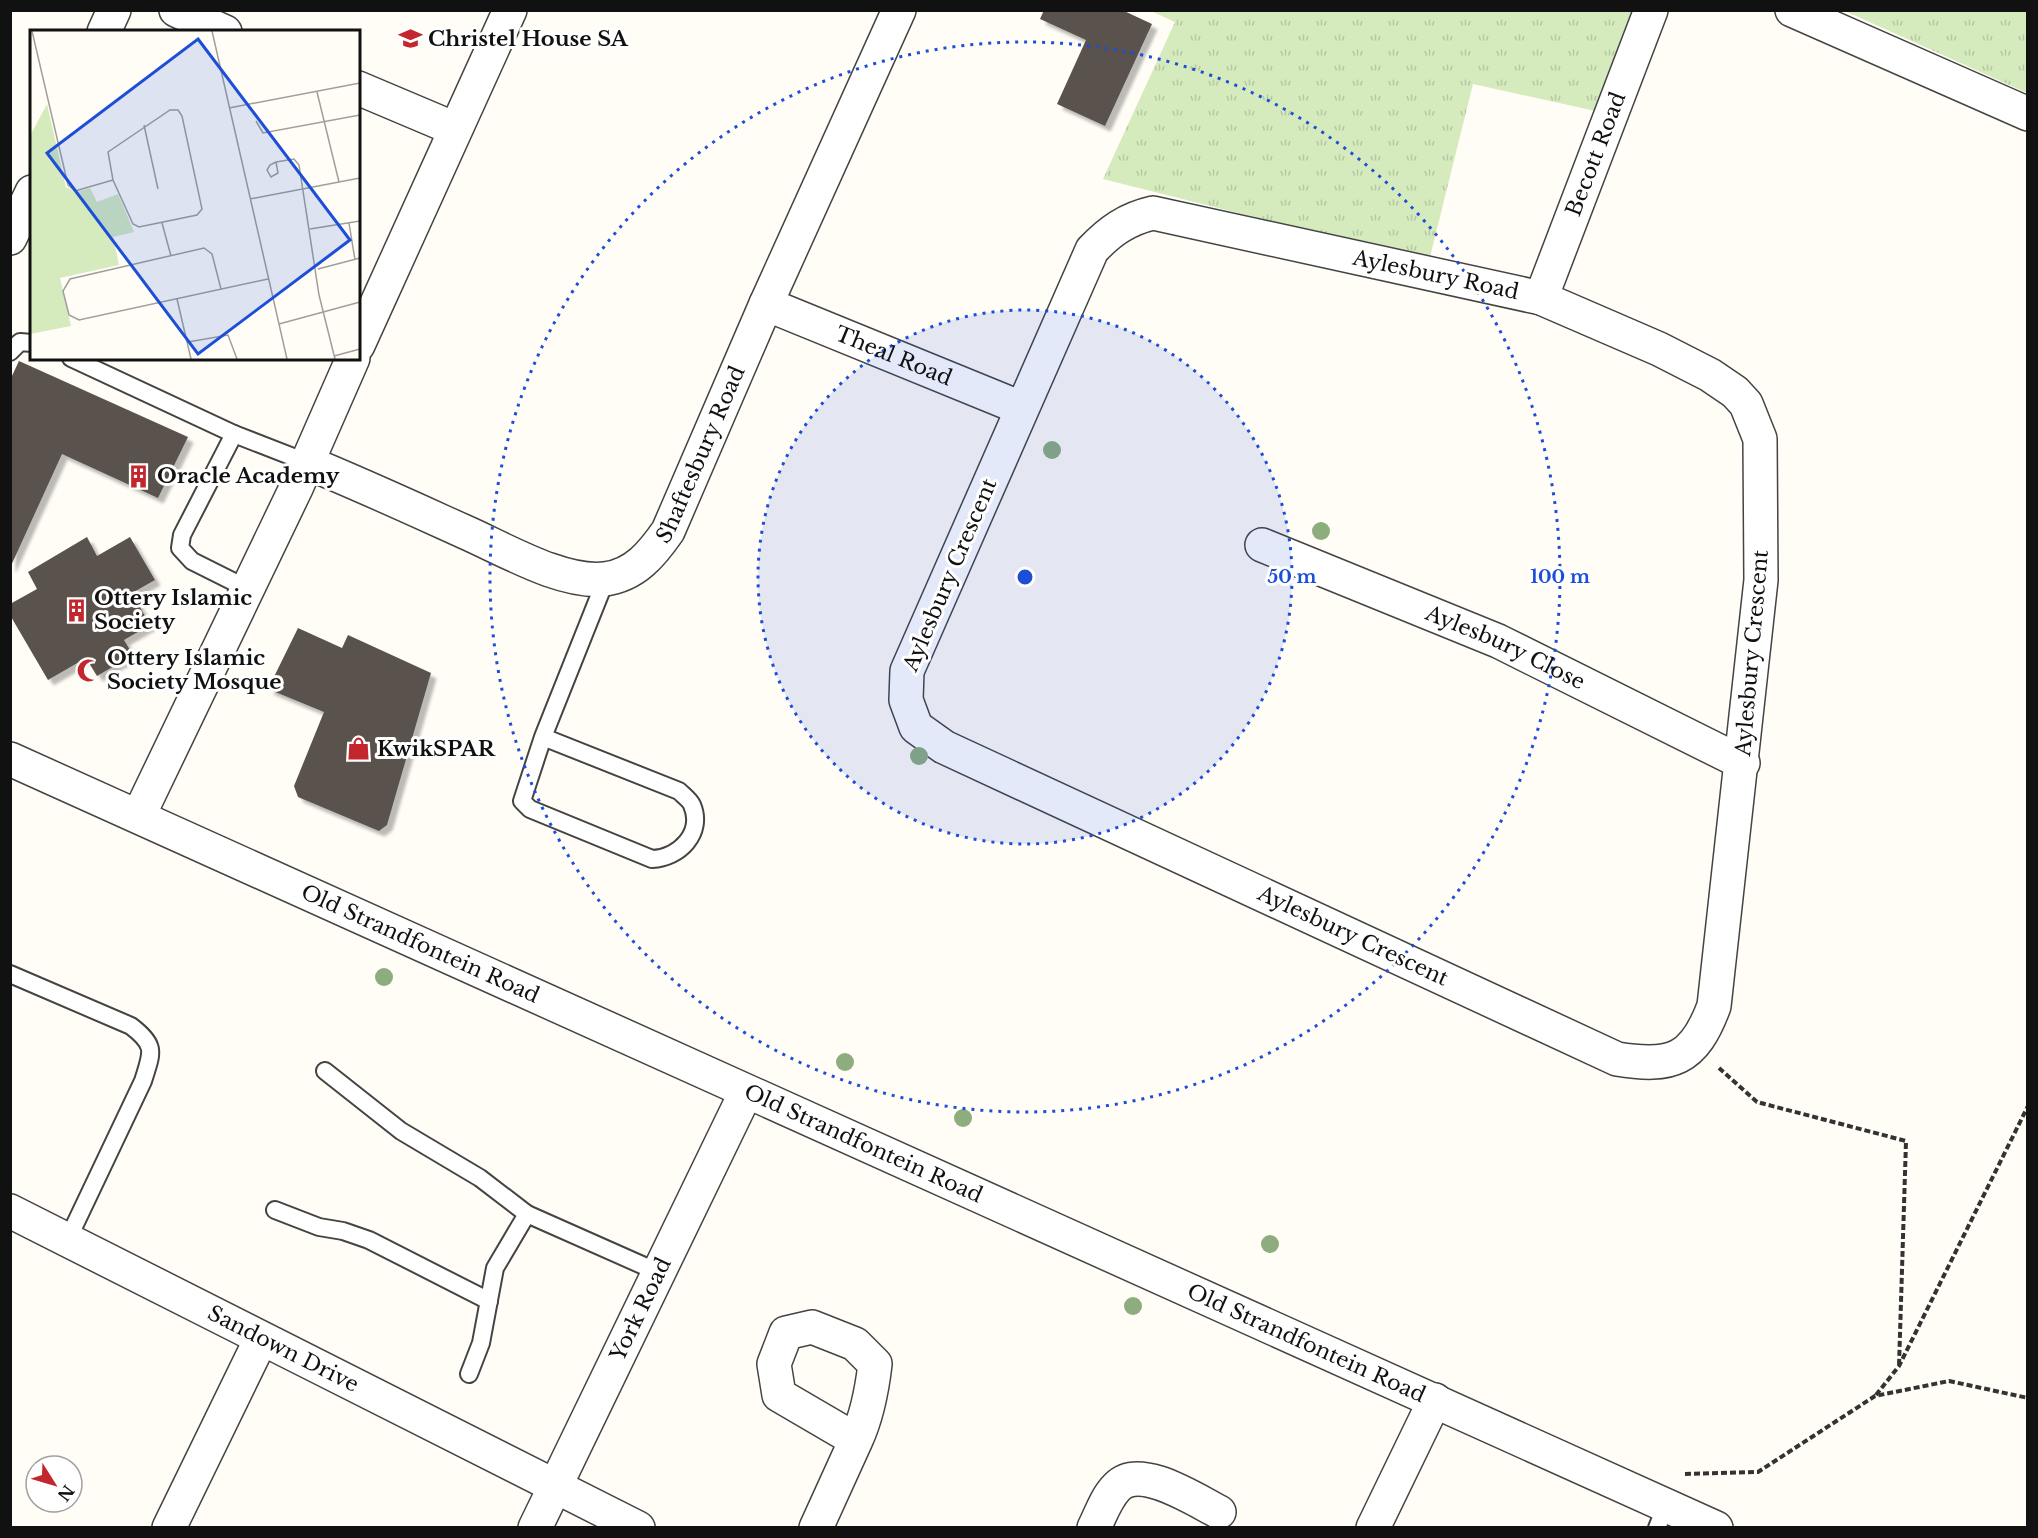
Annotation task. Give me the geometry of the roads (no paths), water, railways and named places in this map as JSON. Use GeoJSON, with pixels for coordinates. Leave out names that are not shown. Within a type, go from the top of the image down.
{"type":"FeatureCollection","features":[{"type":"Feature","properties":{"kind":"street"},"geometry":{"type":"LineString","coordinates":[[105,30],[114,10]]}},
{"type":"Feature","properties":{"kind":"street"},"geometry":{"type":"LineString","coordinates":[[176,10],[221,30]]}},
{"type":"Feature","properties":{"kind":"street"},"geometry":{"type":"LineString","coordinates":[[360,341],[510,10]]}},
{"type":"Feature","properties":{"kind":"street","name":"Shaftesbury Road"},"geometry":{"type":"LineString","coordinates":[[306,462],[530,561],[578,579],[606,579],[629,572],[650,555],[668,531],[766,304],[899,10]]}},
{"type":"Feature","properties":{"kind":"street","name":"Becott Road"},"geometry":{"type":"LineString","coordinates":[[1541,298],[1651,10]]}},
{"type":"Feature","properties":{"kind":"street"},"geometry":{"type":"LineString","coordinates":[[1792,10],[2028,114]]}},
{"type":"Feature","properties":{"kind":"street"},"geometry":{"type":"LineString","coordinates":[[360,89],[455,129]]}},
{"type":"Feature","properties":{"kind":"street"},"geometry":{"type":"LineString","coordinates":[[10,238],[30,196]]}},
{"type":"Feature","properties":{"kind":"street","name":"Aylesbury Road"},"geometry":{"type":"LineString","coordinates":[[1108,233],[1124,223],[1153,213],[1541,298],[1659,349],[1710,375],[1735,392],[1746,404]]}},
{"type":"Feature","properties":{"kind":"street","name":"Aylesbury Crescent"},"geometry":{"type":"LineString","coordinates":[[1108,233],[1092,250],[907,671],[906,700],[916,727],[944,747],[1617,1059],[1648,1064],[1673,1060],[1694,1045],[1706,1029],[1714,1006],[1743,763],[1761,580],[1760,439],[1746,404]]}},
{"type":"Feature","properties":{"kind":"street","name":"Theal Road"},"geometry":{"type":"LineString","coordinates":[[766,304],[1022,408]]}},
{"type":"Feature","properties":{"kind":"street"},"geometry":{"type":"LineString","coordinates":[[139,815],[248,589],[351,360]]}},
{"type":"Feature","properties":{"kind":"street","name":"Aylesbury Close"},"geometry":{"type":"LineString","coordinates":[[1262,545],[1498,641],[1743,763]]}},
{"type":"Feature","properties":{"kind":"street","name":"Old Strandfontein Road"},"geometry":{"type":"LineString","coordinates":[[10,759],[139,815],[746,1092],[1435,1400],[1662,1516],[1716,1527]]}},
{"type":"Feature","properties":{"kind":"street","name":"York Road"},"geometry":{"type":"LineString","coordinates":[[535,1527],[746,1092]]}},
{"type":"Feature","properties":{"kind":"street","name":"Sandown Drive"},"geometry":{"type":"LineString","coordinates":[[10,1211],[638,1527]]}},
{"type":"Feature","properties":{"kind":"street"},"geometry":{"type":"LineString","coordinates":[[169,1527],[261,1339]]}},
{"type":"Feature","properties":{"kind":"street"},"geometry":{"type":"LineString","coordinates":[[1373,1527],[1435,1400]]}},
{"type":"Feature","properties":{"kind":"street"},"geometry":{"type":"LineString","coordinates":[[816,1527],[856,1440]]}},
{"type":"Feature","properties":{"kind":"street"},"geometry":{"type":"LineString","coordinates":[[1094,1527],[1118,1485],[1133,1478],[1149,1479],[1219,1512]]}},
{"type":"Feature","properties":{"kind":"lane"},"geometry":{"type":"LineString","coordinates":[[10,352],[20,342],[30,342]]}},
{"type":"Feature","properties":{"kind":"lane"},"geometry":{"type":"LineString","coordinates":[[75,360],[234,434],[306,462]]}},
{"type":"Feature","properties":{"kind":"lane"},"geometry":{"type":"LineString","coordinates":[[234,434],[182,536],[180,549],[192,561],[248,589]]}},
{"type":"Feature","properties":{"kind":"lane"},"geometry":{"type":"LineString","coordinates":[[543,737],[679,791],[692,804],[694,823],[688,842],[672,856],[652,859],[530,809],[522,801],[543,737],[606,579]]}},
{"type":"Feature","properties":{"kind":"lane"},"geometry":{"type":"LineString","coordinates":[[10,974],[131,1026],[148,1039],[151,1053],[143,1081],[68,1239]]}},
{"type":"Feature","properties":{"kind":"lane"},"geometry":{"type":"LineString","coordinates":[[325,1071],[401,1131],[480,1178],[526,1214],[660,1272]]}},
{"type":"Feature","properties":{"kind":"lane"},"geometry":{"type":"LineString","coordinates":[[275,1210],[319,1227],[343,1231],[369,1240],[489,1301]]}},
{"type":"Feature","properties":{"kind":"lane"},"geometry":{"type":"LineString","coordinates":[[469,1374],[481,1343],[495,1268],[526,1214]]}},
{"type":"Feature","properties":{"kind":"place","name":"Christel House SA"},"geometry":{"type":"Point","coordinates":[410,39]}},
{"type":"Feature","properties":{"kind":"place","name":"Oracle Academy"},"geometry":{"type":"Point","coordinates":[139,476]}},
{"type":"Feature","properties":{"kind":"place","name":"Ottery Islamic Society"},"geometry":{"type":"Point","coordinates":[76,610]}},
{"type":"Feature","properties":{"kind":"place","name":"Ottery Islamic Society Mosque"},"geometry":{"type":"Point","coordinates":[89,670]}},
{"type":"Feature","properties":{"kind":"place","name":"KwikSPAR"},"geometry":{"type":"Point","coordinates":[359,749]}}]}
